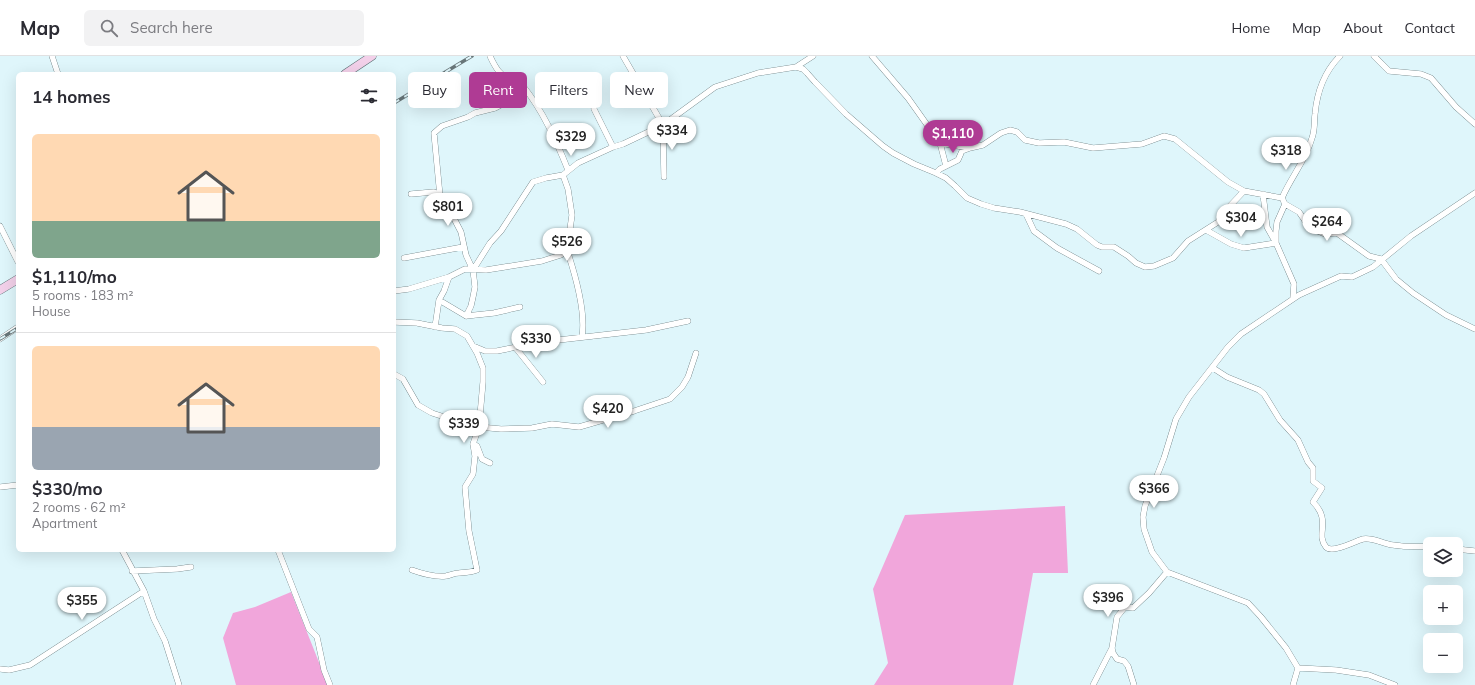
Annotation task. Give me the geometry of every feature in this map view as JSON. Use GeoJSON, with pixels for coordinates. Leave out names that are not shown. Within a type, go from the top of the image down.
{"type":"FeatureCollection","features":[{"type":"Feature","properties":{"kind":"main road"},"geometry":{"type":"LineString","coordinates":[[348,72],[372,56]]}},
{"type":"Feature","properties":{"kind":"main road"},"geometry":{"type":"LineString","coordinates":[[0,290],[16,280]]}},
{"type":"Feature","properties":{"kind":"street"},"geometry":{"type":"LineString","coordinates":[[52,56],[57,72]]}},
{"type":"Feature","properties":{"kind":"street"},"geometry":{"type":"LineString","coordinates":[[490,56],[498,72]]}},
{"type":"Feature","properties":{"kind":"street"},"geometry":{"type":"LineString","coordinates":[[623,56],[662,125],[664,177]]}},
{"type":"Feature","properties":{"kind":"street"},"geometry":{"type":"LineString","coordinates":[[473,270],[533,182],[563,175],[578,163],[623,144],[662,125],[715,87],[758,73],[796,67],[813,56]]}},
{"type":"Feature","properties":{"kind":"street"},"geometry":{"type":"LineString","coordinates":[[872,56],[908,98],[940,143],[946,166]]}},
{"type":"Feature","properties":{"kind":"street"},"geometry":{"type":"LineString","coordinates":[[1276,243],[1276,226],[1288,183],[1305,157],[1313,136],[1316,107],[1320,88],[1326,74],[1338,56]]}},
{"type":"Feature","properties":{"kind":"street"},"geometry":{"type":"LineString","coordinates":[[1374,56],[1388,71],[1421,74],[1431,78],[1456,107],[1475,124]]}},
{"type":"Feature","properties":{"kind":"street"},"geometry":{"type":"LineString","coordinates":[[796,67],[808,73],[850,119],[882,146],[914,164],[936,173],[955,186],[967,198],[994,208],[1066,224],[1077,229],[1097,245],[1102,247],[1114,247],[1136,263],[1145,266],[1154,266],[1173,258],[1188,241],[1218,222],[1228,208],[1244,191]]}},
{"type":"Feature","properties":{"kind":"street"},"geometry":{"type":"LineString","coordinates":[[527,92],[544,115],[568,170]]}},
{"type":"Feature","properties":{"kind":"street"},"geometry":{"type":"LineString","coordinates":[[440,196],[434,133],[442,126],[475,113],[495,108]]}},
{"type":"Feature","properties":{"kind":"street"},"geometry":{"type":"LineString","coordinates":[[594,109],[613,147]]}},
{"type":"Feature","properties":{"kind":"street"},"geometry":{"type":"LineString","coordinates":[[936,173],[940,169],[958,160],[962,152],[970,148],[983,145],[1001,133],[1010,130],[1017,132],[1025,140],[1039,143],[1064,142],[1093,148],[1142,144],[1164,136],[1175,139],[1228,182],[1244,191],[1264,194],[1283,201],[1299,212],[1310,228],[1325,234],[1337,233],[1369,256],[1381,259],[1396,279],[1413,293],[1446,315],[1475,330]]}},
{"type":"Feature","properties":{"kind":"street"},"geometry":{"type":"LineString","coordinates":[[940,143],[970,148]]}},
{"type":"Feature","properties":{"kind":"street"},"geometry":{"type":"LineString","coordinates":[[563,175],[568,189],[572,215],[567,250],[574,271],[580,299],[584,330],[582,337]]}},
{"type":"Feature","properties":{"kind":"street"},"geometry":{"type":"LineString","coordinates":[[411,194],[434,192],[440,196],[446,203],[461,232],[463,247],[473,270],[474,292],[471,306],[466,316]]}},
{"type":"Feature","properties":{"kind":"street"},"geometry":{"type":"LineString","coordinates":[[1264,194],[1267,228],[1276,243],[1294,284],[1293,298]]}},
{"type":"Feature","properties":{"kind":"street"},"geometry":{"type":"LineString","coordinates":[[1293,685],[1298,668],[1286,648],[1248,603],[1167,572],[1152,552],[1144,529],[1143,517],[1145,506],[1164,458],[1176,419],[1189,397],[1241,334],[1293,298],[1341,276],[1352,277],[1373,267],[1411,236],[1475,194]]}},
{"type":"Feature","properties":{"kind":"street"},"geometry":{"type":"LineString","coordinates":[[1026,214],[1034,231],[1057,248],[1099,272]]}},
{"type":"Feature","properties":{"kind":"street"},"geometry":{"type":"LineString","coordinates":[[0,226],[16,258]]}},
{"type":"Feature","properties":{"kind":"street"},"geometry":{"type":"LineString","coordinates":[[1206,230],[1231,244],[1244,248],[1276,243]]}},
{"type":"Feature","properties":{"kind":"street"},"geometry":{"type":"LineString","coordinates":[[404,258],[463,247]]}},
{"type":"Feature","properties":{"kind":"street"},"geometry":{"type":"LineString","coordinates":[[396,291],[409,289],[449,277],[465,270],[486,270],[554,259],[567,250]]}},
{"type":"Feature","properties":{"kind":"street"},"geometry":{"type":"LineString","coordinates":[[435,327],[439,300],[449,277]]}},
{"type":"Feature","properties":{"kind":"street"},"geometry":{"type":"LineString","coordinates":[[439,300],[466,316],[494,313],[520,307]]}},
{"type":"Feature","properties":{"kind":"street"},"geometry":{"type":"LineString","coordinates":[[472,346],[485,351],[497,351],[541,342],[646,330],[688,321]]}},
{"type":"Feature","properties":{"kind":"street"},"geometry":{"type":"LineString","coordinates":[[396,322],[417,323],[455,329],[467,336],[477,353],[483,368],[479,427],[473,444],[475,456],[473,474],[465,487],[469,531],[477,570],[470,573],[457,573],[446,576],[434,576],[412,570]]}},
{"type":"Feature","properties":{"kind":"street"},"geometry":{"type":"LineString","coordinates":[[0,339],[16,328]]}},
{"type":"Feature","properties":{"kind":"street"},"geometry":{"type":"LineString","coordinates":[[515,347],[543,382]]}},
{"type":"Feature","properties":{"kind":"street"},"geometry":{"type":"LineString","coordinates":[[396,375],[403,379],[418,404],[432,412],[466,424],[479,427],[525,429],[552,424],[579,427],[598,423],[663,402],[677,393],[682,387],[688,377],[696,353]]}},
{"type":"Feature","properties":{"kind":"street"},"geometry":{"type":"LineString","coordinates":[[1213,368],[1227,377],[1259,390],[1272,404],[1280,420],[1298,440],[1308,462],[1313,468],[1313,481],[1322,488],[1313,502],[1322,512],[1324,519],[1322,535],[1326,548],[1330,550],[1336,549],[1365,539],[1376,540],[1384,544],[1410,547],[1423,546]]}},
{"type":"Feature","properties":{"kind":"street"},"geometry":{"type":"LineString","coordinates":[[473,444],[477,446],[482,459],[490,463]]}},
{"type":"Feature","properties":{"kind":"street"},"geometry":{"type":"LineString","coordinates":[[0,487],[16,485]]}},
{"type":"Feature","properties":{"kind":"street"},"geometry":{"type":"LineString","coordinates":[[1463,550],[1475,551]]}},
{"type":"Feature","properties":{"kind":"street"},"geometry":{"type":"LineString","coordinates":[[123,552],[144,591],[154,619],[165,641],[179,685]]}},
{"type":"Feature","properties":{"kind":"street"},"geometry":{"type":"LineString","coordinates":[[279,552],[309,629],[317,637],[324,670],[330,685]]}},
{"type":"Feature","properties":{"kind":"street"},"geometry":{"type":"LineString","coordinates":[[132,571],[191,567]]}},
{"type":"Feature","properties":{"kind":"street"},"geometry":{"type":"LineString","coordinates":[[1093,685],[1112,648],[1117,617],[1125,607],[1133,608],[1167,572]]}},
{"type":"Feature","properties":{"kind":"street"},"geometry":{"type":"LineString","coordinates":[[0,669],[9,670],[30,665],[144,591]]}},
{"type":"Feature","properties":{"kind":"street"},"geometry":{"type":"LineString","coordinates":[[1112,648],[1117,659],[1124,661],[1128,666],[1134,685]]}},
{"type":"Feature","properties":{"kind":"street"},"geometry":{"type":"LineString","coordinates":[[1298,668],[1336,670],[1369,675],[1395,685]]}},
{"type":"Feature","properties":{"kind":"shaded area"},"geometry":{"type":"Polygon","coordinates":[[[1065,506],[1068,573],[1033,573],[1013,685],[874,685],[888,663],[873,589],[905,515],[1065,506]]]}},
{"type":"Feature","properties":{"kind":"shaded area"},"geometry":{"type":"Polygon","coordinates":[[[291,592],[328,685],[236,685],[223,638],[233,613],[255,607],[291,592]]]}},
{"type":"Feature","properties":{"kind":"railway"},"geometry":{"type":"LineString","coordinates":[[396,102],[472,56]]}},
{"type":"Feature","properties":{"kind":"railway"},"geometry":{"type":"LineString","coordinates":[[0,339],[16,329]]}}]}
